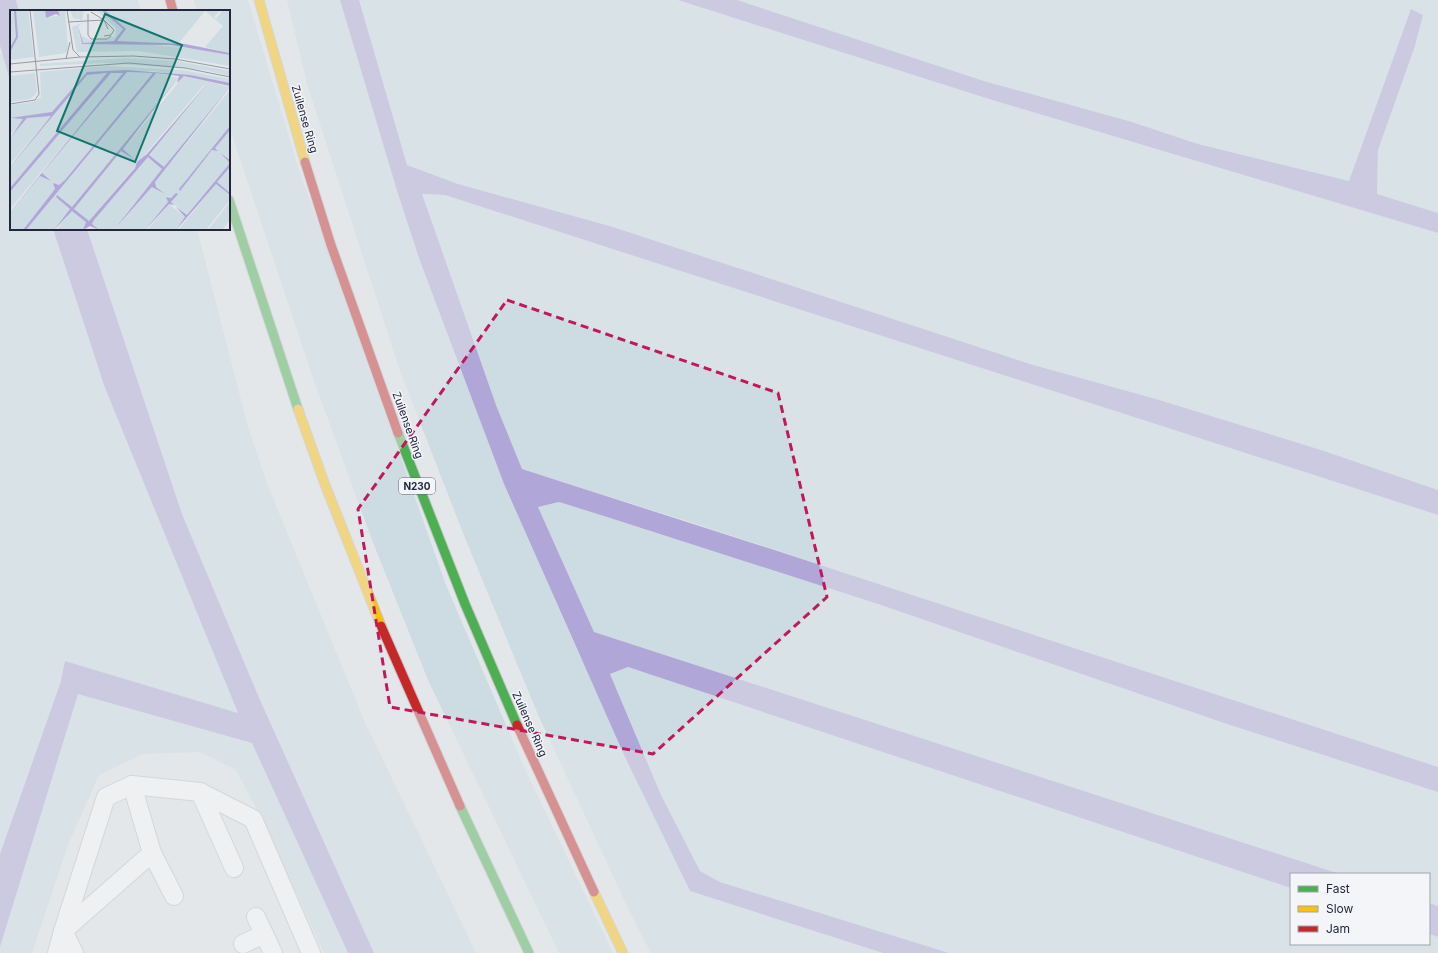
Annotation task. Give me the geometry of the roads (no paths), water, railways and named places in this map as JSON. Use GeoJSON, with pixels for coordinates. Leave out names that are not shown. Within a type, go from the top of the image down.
{"type":"FeatureCollection","features":[{"type":"Feature","properties":{"kind":"main road"},"geometry":{"type":"LineString","coordinates":[[170,0],[173,10]]}},
{"type":"Feature","properties":{"kind":"main road","name":"Zuilense Ring"},"geometry":{"type":"LineString","coordinates":[[259,0],[321,215],[361,332],[419,490],[512,715],[623,953]]}},
{"type":"Feature","properties":{"kind":"main road"},"geometry":{"type":"LineString","coordinates":[[230,203],[278,352],[319,467],[381,625],[481,853],[529,953]]}},
{"type":"Feature","properties":{"kind":"lane"},"geometry":{"type":"LineString","coordinates":[[132,785],[152,853],[174,896]]}},
{"type":"Feature","properties":{"kind":"lane"},"geometry":{"type":"LineString","coordinates":[[57,953],[106,797],[132,785],[200,792],[253,819],[311,953]]}},
{"type":"Feature","properties":{"kind":"lane"},"geometry":{"type":"LineString","coordinates":[[200,792],[234,868]]}},
{"type":"Feature","properties":{"kind":"lane"},"geometry":{"type":"LineString","coordinates":[[63,931],[152,853]]}},
{"type":"Feature","properties":{"kind":"lane"},"geometry":{"type":"LineString","coordinates":[[256,917],[273,953]]}},
{"type":"Feature","properties":{"kind":"lane"},"geometry":{"type":"LineString","coordinates":[[63,931],[74,953]]}},
{"type":"Feature","properties":{"kind":"lane"},"geometry":{"type":"LineString","coordinates":[[243,944],[264,934]]}}]}
